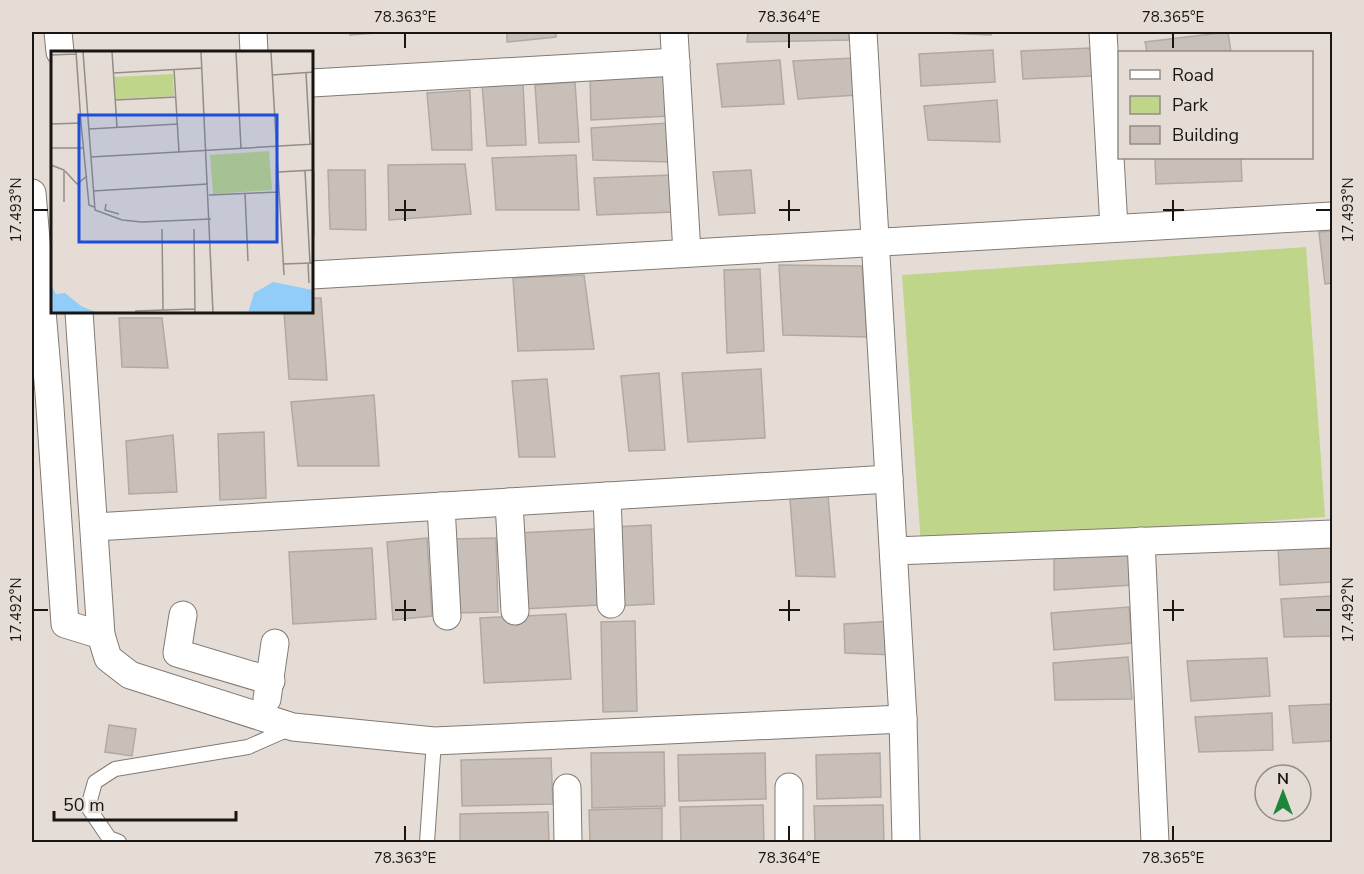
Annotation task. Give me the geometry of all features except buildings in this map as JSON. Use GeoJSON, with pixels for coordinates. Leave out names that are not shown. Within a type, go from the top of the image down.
{"type":"FeatureCollection","features":[{"type":"Feature","properties":{"kind":"street"},"geometry":{"type":"LineString","coordinates":[[58,32],[60,51]]}},
{"type":"Feature","properties":{"kind":"street"},"geometry":{"type":"LineString","coordinates":[[253,32],[254,51]]}},
{"type":"Feature","properties":{"kind":"street"},"geometry":{"type":"LineString","coordinates":[[674,32],[687,253]]}},
{"type":"Feature","properties":{"kind":"street"},"geometry":{"type":"LineString","coordinates":[[863,32],[903,719],[906,843]]}},
{"type":"Feature","properties":{"kind":"street"},"geometry":{"type":"LineString","coordinates":[[1103,32],[1114,228]]}},
{"type":"Feature","properties":{"kind":"street"},"geometry":{"type":"LineString","coordinates":[[314,83],[676,62]]}},
{"type":"Feature","properties":{"kind":"street"},"geometry":{"type":"LineString","coordinates":[[32,194],[33,227],[47,302],[41,430],[64,624],[101,635]]}},
{"type":"Feature","properties":{"kind":"street"},"geometry":{"type":"LineString","coordinates":[[314,275],[1332,216]]}},
{"type":"Feature","properties":{"kind":"street"},"geometry":{"type":"LineString","coordinates":[[79,314],[101,635],[108,658],[130,675],[293,727],[434,741],[903,719]]}},
{"type":"Feature","properties":{"kind":"street"},"geometry":{"type":"LineString","coordinates":[[95,527],[889,478]]}},
{"type":"Feature","properties":{"kind":"street"},"geometry":{"type":"LineString","coordinates":[[607,496],[611,604]]}},
{"type":"Feature","properties":{"kind":"street"},"geometry":{"type":"LineString","coordinates":[[509,502],[514,611]]}},
{"type":"Feature","properties":{"kind":"street"},"geometry":{"type":"LineString","coordinates":[[441,506],[447,616]]}},
{"type":"Feature","properties":{"kind":"street"},"geometry":{"type":"LineString","coordinates":[[894,551],[1332,534]]}},
{"type":"Feature","properties":{"kind":"street"},"geometry":{"type":"LineString","coordinates":[[1141,541],[1155,843]]}},
{"type":"Feature","properties":{"kind":"street"},"geometry":{"type":"LineString","coordinates":[[183,615],[177,653],[271,681]]}},
{"type":"Feature","properties":{"kind":"street"},"geometry":{"type":"LineString","coordinates":[[264,717],[271,681],[274,643]]}},
{"type":"Feature","properties":{"kind":"street"},"geometry":{"type":"LineString","coordinates":[[789,787],[789,843]]}},
{"type":"Feature","properties":{"kind":"street"},"geometry":{"type":"LineString","coordinates":[[567,788],[568,843]]}},
{"type":"Feature","properties":{"kind":"lane"},"geometry":{"type":"LineString","coordinates":[[119,843],[110,838],[88,807],[95,782],[115,769],[248,747],[293,727]]}},
{"type":"Feature","properties":{"kind":"lane"},"geometry":{"type":"LineString","coordinates":[[427,843],[434,741]]}},
{"type":"Feature","properties":{"kind":"green space"},"geometry":{"type":"Polygon","coordinates":[[[1306,247],[1325,517],[921,545],[902,275],[1306,247]]]}}]}
